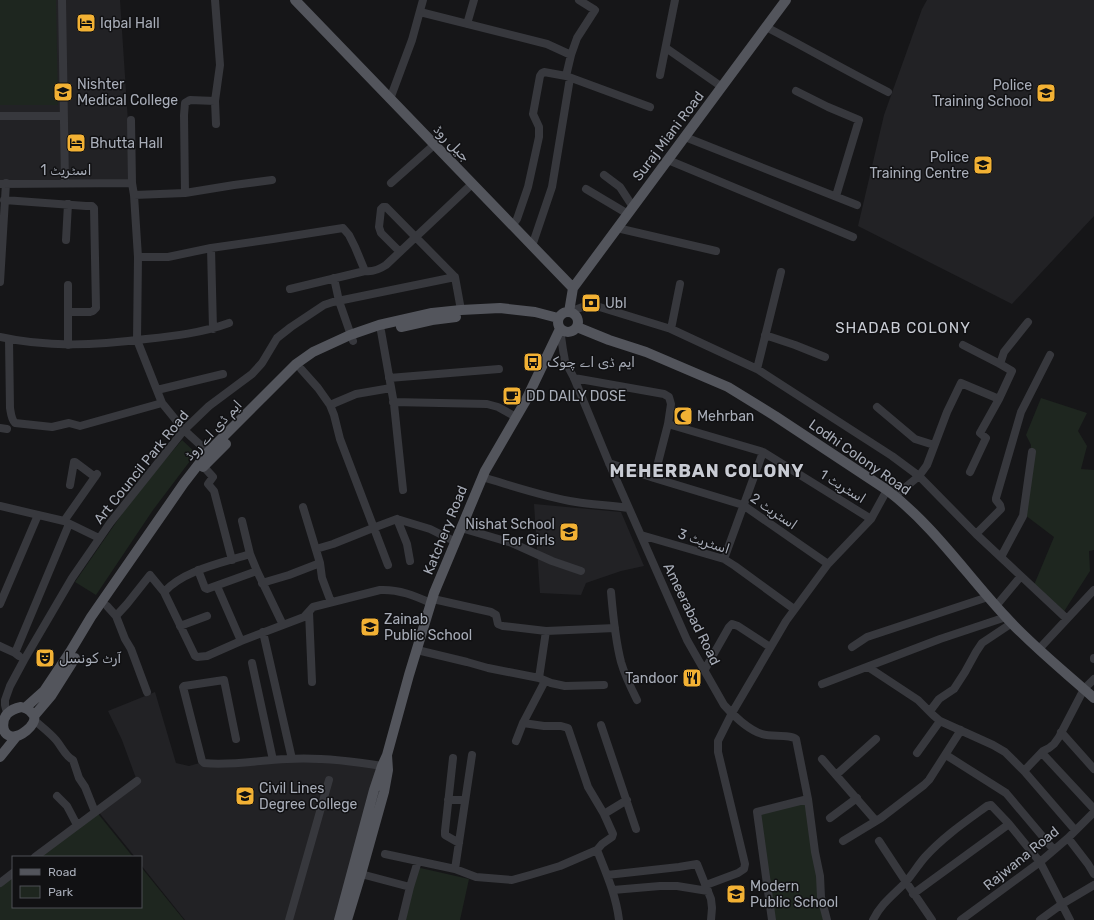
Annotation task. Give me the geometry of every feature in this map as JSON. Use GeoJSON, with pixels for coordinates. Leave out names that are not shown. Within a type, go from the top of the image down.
{"type":"FeatureCollection","features":[{"type":"Feature","properties":{"kind":"main road","name":"جیل روڈ"},"geometry":{"type":"LineString","coordinates":[[295,0],[573,288]]}},
{"type":"Feature","properties":{"kind":"main road","name":"Suraj Miani Road"},"geometry":{"type":"LineString","coordinates":[[573,288],[786,0]]}},
{"type":"Feature","properties":{"kind":"main road"},"geometry":{"type":"LineString","coordinates":[[569,312],[573,288]]}},
{"type":"Feature","properties":{"kind":"main road","name":"ایم ڈی اے روڈ"},"geometry":{"type":"LineString","coordinates":[[34,718],[51,696],[96,621],[208,452],[301,369],[351,338],[379,324],[432,313],[500,308],[535,312],[558,318]]}},
{"type":"Feature","properties":{"kind":"main road","name":"ایم ڈی اے روڈ"},"geometry":{"type":"LineString","coordinates":[[25,708],[44,691],[91,618],[187,485],[243,421],[296,364],[313,352],[351,338],[432,320],[463,316],[501,315],[515,310]]}},
{"type":"Feature","properties":{"kind":"main road"},"geometry":{"type":"LineString","coordinates":[[569,312],[574,314],[578,322],[577,327],[575,330],[570,332],[564,332],[558,325],[558,318],[562,314],[569,312]]}},
{"type":"Feature","properties":{"kind":"main road","name":"Lodhi Colony Road"},"geometry":{"type":"LineString","coordinates":[[577,327],[609,340],[646,352],[728,387],[891,493],[928,527],[1009,620],[1094,698]]}},
{"type":"Feature","properties":{"kind":"main road","name":"Katchery Road"},"geometry":{"type":"LineString","coordinates":[[379,791],[382,766],[387,755],[432,601],[482,478],[524,402],[560,329]]}},
{"type":"Feature","properties":{"kind":"main road"},"geometry":{"type":"LineString","coordinates":[[0,758],[6,732],[7,715],[16,708],[25,708],[31,712],[34,718],[27,730],[22,734],[6,732]]}},
{"type":"Feature","properties":{"kind":"main road"},"geometry":{"type":"LineString","coordinates":[[0,749],[6,732]]}},
{"type":"Feature","properties":{"kind":"main road","name":"Katchery Road"},"geometry":{"type":"LineString","coordinates":[[347,920],[348,902],[379,791],[388,770],[387,755]]}},
{"type":"Feature","properties":{"kind":"main road","name":"Katchery Road"},"geometry":{"type":"LineString","coordinates":[[339,920],[362,874],[363,850]]}},
{"type":"Feature","properties":{"kind":"street"},"geometry":{"type":"LineString","coordinates":[[62,0],[65,183]]}},
{"type":"Feature","properties":{"kind":"street"},"geometry":{"type":"LineString","coordinates":[[215,0],[220,66],[215,100],[216,124]]}},
{"type":"Feature","properties":{"kind":"street"},"geometry":{"type":"LineString","coordinates":[[390,98],[412,40],[423,0]]}},
{"type":"Feature","properties":{"kind":"street"},"geometry":{"type":"LineString","coordinates":[[467,24],[474,0]]}},
{"type":"Feature","properties":{"kind":"street"},"geometry":{"type":"LineString","coordinates":[[532,246],[552,187],[571,55],[577,38],[595,10],[579,0]]}},
{"type":"Feature","properties":{"kind":"street"},"geometry":{"type":"LineString","coordinates":[[660,75],[675,0]]}},
{"type":"Feature","properties":{"kind":"street"},"geometry":{"type":"LineString","coordinates":[[420,12],[547,44],[571,55]]}},
{"type":"Feature","properties":{"kind":"street"},"geometry":{"type":"LineString","coordinates":[[766,28],[888,92]]}},
{"type":"Feature","properties":{"kind":"street"},"geometry":{"type":"LineString","coordinates":[[666,48],[722,87]]}},
{"type":"Feature","properties":{"kind":"street"},"geometry":{"type":"LineString","coordinates":[[512,226],[517,219],[528,187],[540,132],[533,114],[540,76],[542,73],[544,72],[568,77],[650,107]]}},
{"type":"Feature","properties":{"kind":"street"},"geometry":{"type":"LineString","coordinates":[[796,92],[828,108],[860,120],[836,196]]}},
{"type":"Feature","properties":{"kind":"street"},"geometry":{"type":"LineString","coordinates":[[185,193],[185,103],[190,100],[215,100]]}},
{"type":"Feature","properties":{"kind":"street"},"geometry":{"type":"LineString","coordinates":[[0,116],[63,116]]}},
{"type":"Feature","properties":{"kind":"street"},"geometry":{"type":"LineString","coordinates":[[131,120],[132,183],[138,257],[137,340],[162,403],[184,430],[208,452]]}},
{"type":"Feature","properties":{"kind":"street"},"geometry":{"type":"LineString","coordinates":[[685,138],[857,205]]}},
{"type":"Feature","properties":{"kind":"street"},"geometry":{"type":"LineString","coordinates":[[391,183],[434,145]]}},
{"type":"Feature","properties":{"kind":"street"},"geometry":{"type":"LineString","coordinates":[[668,160],[852,237]]}},
{"type":"Feature","properties":{"kind":"street"},"geometry":{"type":"LineString","coordinates":[[604,175],[620,187],[630,211]]}},
{"type":"Feature","properties":{"kind":"street"},"geometry":{"type":"LineString","coordinates":[[134,195],[185,193],[272,180]]}},
{"type":"Feature","properties":{"kind":"street","name":"اسٹریٹ 1"},"geometry":{"type":"LineString","coordinates":[[3,184],[132,183]]}},
{"type":"Feature","properties":{"kind":"street"},"geometry":{"type":"LineString","coordinates":[[0,282],[4,200],[3,184]]}},
{"type":"Feature","properties":{"kind":"street"},"geometry":{"type":"LineString","coordinates":[[290,289],[365,270],[370,271],[381,269],[472,184]]}},
{"type":"Feature","properties":{"kind":"street"},"geometry":{"type":"LineString","coordinates":[[586,189],[630,211]]}},
{"type":"Feature","properties":{"kind":"street"},"geometry":{"type":"LineString","coordinates":[[4,200],[92,206],[94,208],[97,306],[95,310],[90,312],[68,312]]}},
{"type":"Feature","properties":{"kind":"street"},"geometry":{"type":"LineString","coordinates":[[66,240],[68,204]]}},
{"type":"Feature","properties":{"kind":"street"},"geometry":{"type":"LineString","coordinates":[[400,252],[379,230],[381,209],[383,207],[386,207],[455,277],[461,310]]}},
{"type":"Feature","properties":{"kind":"street"},"geometry":{"type":"LineString","coordinates":[[138,257],[168,257],[211,248],[343,228],[349,235],[365,270]]}},
{"type":"Feature","properties":{"kind":"street"},"geometry":{"type":"LineString","coordinates":[[617,228],[716,251]]}},
{"type":"Feature","properties":{"kind":"street"},"geometry":{"type":"LineString","coordinates":[[211,248],[213,329]]}},
{"type":"Feature","properties":{"kind":"street"},"geometry":{"type":"LineString","coordinates":[[757,369],[781,272]]}},
{"type":"Feature","properties":{"kind":"street","name":"Art Council Park Road"},"geometry":{"type":"LineString","coordinates":[[10,712],[6,709],[5,700],[10,686],[72,578],[99,538],[184,430],[209,406],[252,374],[262,362],[277,338],[291,327],[324,306],[340,301],[455,277]]}},
{"type":"Feature","properties":{"kind":"street"},"geometry":{"type":"LineString","coordinates":[[334,278],[351,338]]}},
{"type":"Feature","properties":{"kind":"street"},"geometry":{"type":"LineString","coordinates":[[671,329],[680,284]]}},
{"type":"Feature","properties":{"kind":"street"},"geometry":{"type":"LineString","coordinates":[[68,285],[68,345]]}},
{"type":"Feature","properties":{"kind":"street"},"geometry":{"type":"LineString","coordinates":[[569,312],[588,305],[593,305],[671,329],[757,369],[892,456],[919,476],[976,534],[1067,619]]}},
{"type":"Feature","properties":{"kind":"street"},"geometry":{"type":"LineString","coordinates":[[1000,364],[1004,352],[1028,322]]}},
{"type":"Feature","properties":{"kind":"street"},"geometry":{"type":"LineString","coordinates":[[0,338],[47,344],[86,344],[179,335],[213,329],[229,323]]}},
{"type":"Feature","properties":{"kind":"street","name":"Ameerabad Road"},"geometry":{"type":"LineString","coordinates":[[560,329],[565,361],[574,378],[608,463],[687,640],[704,671],[724,705],[750,728],[761,734],[796,738],[808,799],[820,876],[821,897],[827,920]]}},
{"type":"Feature","properties":{"kind":"street"},"geometry":{"type":"LineString","coordinates":[[381,331],[393,402],[403,490]]}},
{"type":"Feature","properties":{"kind":"street"},"geometry":{"type":"LineString","coordinates":[[765,335],[825,357]]}},
{"type":"Feature","properties":{"kind":"street"},"geometry":{"type":"LineString","coordinates":[[9,340],[10,408],[11,416],[15,423],[52,427],[70,423],[80,426],[162,403]]}},
{"type":"Feature","properties":{"kind":"street"},"geometry":{"type":"LineString","coordinates":[[963,345],[1012,371],[999,399],[980,433],[986,438],[970,472]]}},
{"type":"Feature","properties":{"kind":"street"},"geometry":{"type":"LineString","coordinates":[[976,534],[1001,509],[996,498],[1021,412],[1050,355]]}},
{"type":"Feature","properties":{"kind":"street"},"geometry":{"type":"LineString","coordinates":[[301,369],[318,388],[330,405],[340,439],[388,565]]}},
{"type":"Feature","properties":{"kind":"street"},"geometry":{"type":"LineString","coordinates":[[389,378],[499,369]]}},
{"type":"Feature","properties":{"kind":"street"},"geometry":{"type":"LineString","coordinates":[[157,390],[223,374]]}},
{"type":"Feature","properties":{"kind":"street"},"geometry":{"type":"LineString","coordinates":[[574,378],[667,395],[669,397],[671,404],[668,424],[654,478]]}},
{"type":"Feature","properties":{"kind":"street"},"geometry":{"type":"LineString","coordinates":[[613,890],[660,886],[707,888],[744,869],[745,864],[718,752],[718,741],[732,713],[794,609],[828,564],[871,519],[891,493],[919,476],[927,465],[947,412],[961,383],[999,399]]}},
{"type":"Feature","properties":{"kind":"street"},"geometry":{"type":"LineString","coordinates":[[330,405],[356,394],[391,388]]}},
{"type":"Feature","properties":{"kind":"street"},"geometry":{"type":"LineString","coordinates":[[393,402],[487,404],[498,407],[516,417]]}},
{"type":"Feature","properties":{"kind":"street"},"geometry":{"type":"LineString","coordinates":[[877,407],[915,439],[934,445]]}},
{"type":"Feature","properties":{"kind":"street","name":"اسٹریٹ 1"},"geometry":{"type":"LineString","coordinates":[[668,424],[762,452],[871,519]]}},
{"type":"Feature","properties":{"kind":"street"},"geometry":{"type":"LineString","coordinates":[[724,559],[762,452]]}},
{"type":"Feature","properties":{"kind":"street"},"geometry":{"type":"LineString","coordinates":[[1002,557],[1023,516],[1032,452]]}},
{"type":"Feature","properties":{"kind":"street"},"geometry":{"type":"LineString","coordinates":[[15,653],[66,523],[96,476],[74,462],[70,484]]}},
{"type":"Feature","properties":{"kind":"street","name":"اسٹریٹ 2"},"geometry":{"type":"LineString","coordinates":[[608,463],[743,505],[828,564]]}},
{"type":"Feature","properties":{"kind":"street"},"geometry":{"type":"LineString","coordinates":[[204,467],[213,477],[208,484],[214,490],[232,560]]}},
{"type":"Feature","properties":{"kind":"street"},"geometry":{"type":"LineString","coordinates":[[482,478],[550,497],[576,502],[615,505],[628,508]]}},
{"type":"Feature","properties":{"kind":"street"},"geometry":{"type":"LineString","coordinates":[[0,507],[66,523],[99,538]]}},
{"type":"Feature","properties":{"kind":"street"},"geometry":{"type":"LineString","coordinates":[[303,507],[320,563],[322,578],[331,602]]}},
{"type":"Feature","properties":{"kind":"street"},"geometry":{"type":"LineString","coordinates":[[0,604],[38,515]]}},
{"type":"Feature","properties":{"kind":"street"},"geometry":{"type":"LineString","coordinates":[[397,519],[407,544],[410,562]]}},
{"type":"Feature","properties":{"kind":"street"},"geometry":{"type":"LineString","coordinates":[[316,549],[333,544],[397,519],[430,530],[456,542]]}},
{"type":"Feature","properties":{"kind":"street"},"geometry":{"type":"LineString","coordinates":[[242,521],[250,554],[282,625]]}},
{"type":"Feature","properties":{"kind":"street"},"geometry":{"type":"LineString","coordinates":[[461,528],[512,543],[552,562],[581,571]]}},
{"type":"Feature","properties":{"kind":"street","name":"اسٹریٹ 3"},"geometry":{"type":"LineString","coordinates":[[641,536],[724,559],[736,566],[794,609]]}},
{"type":"Feature","properties":{"kind":"street"},"geometry":{"type":"LineString","coordinates":[[164,592],[182,578],[198,570],[250,554]]}},
{"type":"Feature","properties":{"kind":"street"},"geometry":{"type":"LineString","coordinates":[[262,583],[320,563]]}},
{"type":"Feature","properties":{"kind":"street"},"geometry":{"type":"LineString","coordinates":[[198,570],[205,588],[207,589],[257,571]]}},
{"type":"Feature","properties":{"kind":"street"},"geometry":{"type":"LineString","coordinates":[[116,616],[150,575],[164,592],[196,657],[207,656],[263,632],[304,617],[313,607],[380,590],[410,594],[432,601],[491,612],[496,615],[500,625],[546,631],[614,628]]}},
{"type":"Feature","properties":{"kind":"street"},"geometry":{"type":"LineString","coordinates":[[996,606],[1021,576]]}},
{"type":"Feature","properties":{"kind":"street"},"geometry":{"type":"LineString","coordinates":[[217,586],[240,642]]}},
{"type":"Feature","properties":{"kind":"street"},"geometry":{"type":"LineString","coordinates":[[1039,649],[1094,590]]}},
{"type":"Feature","properties":{"kind":"street"},"geometry":{"type":"LineString","coordinates":[[611,592],[614,628],[622,663],[628,683],[637,700]]}},
{"type":"Feature","properties":{"kind":"street"},"geometry":{"type":"LineString","coordinates":[[852,648],[867,638],[988,596]]}},
{"type":"Feature","properties":{"kind":"street"},"geometry":{"type":"LineString","coordinates":[[107,606],[116,616],[125,639],[131,649],[147,692]]}},
{"type":"Feature","properties":{"kind":"street"},"geometry":{"type":"LineString","coordinates":[[309,612],[312,682]]}},
{"type":"Feature","properties":{"kind":"street"},"geometry":{"type":"LineString","coordinates":[[180,626],[207,616]]}},
{"type":"Feature","properties":{"kind":"street"},"geometry":{"type":"LineString","coordinates":[[822,684],[940,639],[1009,620]]}},
{"type":"Feature","properties":{"kind":"street"},"geometry":{"type":"LineString","coordinates":[[930,712],[939,699],[954,689],[982,643],[1009,620]]}},
{"type":"Feature","properties":{"kind":"street"},"geometry":{"type":"LineString","coordinates":[[704,671],[732,624],[736,624],[770,647]]}},
{"type":"Feature","properties":{"kind":"street"},"geometry":{"type":"LineString","coordinates":[[516,741],[542,680],[546,631]]}},
{"type":"Feature","properties":{"kind":"street"},"geometry":{"type":"LineString","coordinates":[[263,632],[292,759]]}},
{"type":"Feature","properties":{"kind":"street"},"geometry":{"type":"LineString","coordinates":[[0,646],[15,653],[24,660]]}},
{"type":"Feature","properties":{"kind":"street"},"geometry":{"type":"LineString","coordinates":[[417,650],[565,686],[604,685]]}},
{"type":"Feature","properties":{"kind":"street"},"geometry":{"type":"LineString","coordinates":[[252,663],[273,760]]}},
{"type":"Feature","properties":{"kind":"street"},"geometry":{"type":"LineString","coordinates":[[868,667],[909,693],[940,721],[1001,749],[1024,771],[1075,830]]}},
{"type":"Feature","properties":{"kind":"street"},"geometry":{"type":"LineString","coordinates":[[1024,771],[1042,752],[1054,744],[1059,738],[1084,689],[1094,679]]}},
{"type":"Feature","properties":{"kind":"street"},"geometry":{"type":"LineString","coordinates":[[236,739],[224,680],[184,686],[203,762],[208,764],[292,759],[321,759],[367,763],[382,766]]}},
{"type":"Feature","properties":{"kind":"street"},"geometry":{"type":"LineString","coordinates":[[34,718],[57,740],[67,756],[73,760],[79,778],[85,787],[95,812]]}},
{"type":"Feature","properties":{"kind":"street"},"geometry":{"type":"LineString","coordinates":[[917,753],[940,721]]}},
{"type":"Feature","properties":{"kind":"street"},"geometry":{"type":"LineString","coordinates":[[385,854],[455,868],[476,876],[512,880],[560,866],[597,850],[602,844],[613,836],[604,814],[588,787],[568,728],[523,722]]}},
{"type":"Feature","properties":{"kind":"street"},"geometry":{"type":"LineString","coordinates":[[601,725],[636,829]]}},
{"type":"Feature","properties":{"kind":"street"},"geometry":{"type":"LineString","coordinates":[[843,841],[876,821],[924,785],[946,755],[961,730]]}},
{"type":"Feature","properties":{"kind":"street"},"geometry":{"type":"LineString","coordinates":[[1061,732],[1094,769]]}},
{"type":"Feature","properties":{"kind":"street"},"geometry":{"type":"LineString","coordinates":[[836,775],[876,739]]}},
{"type":"Feature","properties":{"kind":"street"},"geometry":{"type":"LineString","coordinates":[[1042,752],[1094,810]]}},
{"type":"Feature","properties":{"kind":"street"},"geometry":{"type":"LineString","coordinates":[[455,868],[472,755]]}},
{"type":"Feature","properties":{"kind":"street"},"geometry":{"type":"LineString","coordinates":[[946,755],[1006,793],[1054,850]]}},
{"type":"Feature","properties":{"kind":"street"},"geometry":{"type":"LineString","coordinates":[[453,758],[445,835],[459,843]]}},
{"type":"Feature","properties":{"kind":"street"},"geometry":{"type":"LineString","coordinates":[[822,759],[876,821]]}},
{"type":"Feature","properties":{"kind":"street"},"geometry":{"type":"LineString","coordinates":[[289,920],[329,780]]}},
{"type":"Feature","properties":{"kind":"street"},"geometry":{"type":"LineString","coordinates":[[36,856],[137,781]]}},
{"type":"Feature","properties":{"kind":"street"},"geometry":{"type":"LineString","coordinates":[[57,796],[67,806],[77,825]]}},
{"type":"Feature","properties":{"kind":"street"},"geometry":{"type":"LineString","coordinates":[[830,818],[857,798]]}},
{"type":"Feature","properties":{"kind":"street"},"geometry":{"type":"LineString","coordinates":[[772,920],[757,812],[808,799]]}},
{"type":"Feature","properties":{"kind":"street"},"geometry":{"type":"LineString","coordinates":[[448,800],[465,800]]}},
{"type":"Feature","properties":{"kind":"street"},"geometry":{"type":"LineString","coordinates":[[604,814],[627,800]]}},
{"type":"Feature","properties":{"kind":"street"},"geometry":{"type":"LineString","coordinates":[[873,920],[885,902],[906,882],[926,857],[959,826],[987,806],[992,806],[1040,862],[1070,920]]}},
{"type":"Feature","properties":{"kind":"street","name":"Rajwana Road"},"geometry":{"type":"LineString","coordinates":[[961,920],[1040,862],[1068,838],[1094,810]]}},
{"type":"Feature","properties":{"kind":"street"},"geometry":{"type":"LineString","coordinates":[[914,894],[1009,824]]}},
{"type":"Feature","properties":{"kind":"street"},"geometry":{"type":"LineString","coordinates":[[1068,838],[1091,863],[1094,874]]}},
{"type":"Feature","properties":{"kind":"street"},"geometry":{"type":"LineString","coordinates":[[879,841],[932,920]]}},
{"type":"Feature","properties":{"kind":"street"},"geometry":{"type":"LineString","coordinates":[[597,850],[613,890],[619,920]]}},
{"type":"Feature","properties":{"kind":"street"},"geometry":{"type":"LineString","coordinates":[[402,920],[418,861]]}},
{"type":"Feature","properties":{"kind":"street"},"geometry":{"type":"LineString","coordinates":[[607,875],[697,864],[707,888],[712,908],[711,920]]}},
{"type":"Feature","properties":{"kind":"street"},"geometry":{"type":"LineString","coordinates":[[0,883],[12,874]]}},
{"type":"Feature","properties":{"kind":"street"},"geometry":{"type":"LineString","coordinates":[[362,874],[410,886]]}},
{"type":"Feature","properties":{"kind":"street"},"geometry":{"type":"LineString","coordinates":[[1040,920],[1062,904],[1094,885]]}},
{"type":"Feature","properties":{"kind":"shaded area","name":"Nishter Medical College"},"geometry":{"type":"Polygon","coordinates":[[[0,0],[120,0],[132,183],[0,186],[0,0]]]}},
{"type":"Feature","properties":{"kind":"shaded area","name":"Police Training Centre"},"geometry":{"type":"Polygon","coordinates":[[[927,0],[1094,0],[1094,216],[1012,304],[858,226],[884,115],[922,9],[927,0]]]}},
{"type":"Feature","properties":{"kind":"shaded area"},"geometry":{"type":"Polygon","coordinates":[[[534,504],[621,512],[644,566],[621,571],[586,583],[581,595],[540,593],[534,504]]]}},
{"type":"Feature","properties":{"kind":"shaded area","name":"Civil Lines Degree College"},"geometry":{"type":"Polygon","coordinates":[[[155,692],[176,763],[189,766],[203,762],[288,759],[382,766],[339,920],[185,920],[142,866],[142,856],[134,856],[97,810],[137,781],[122,740],[108,711],[155,692]]]}},
{"type":"Feature","properties":{"kind":"green space"},"geometry":{"type":"Polygon","coordinates":[[[0,0],[56,0],[58,105],[0,105],[0,0]]]}},
{"type":"Feature","properties":{"kind":"green space"},"geometry":{"type":"Polygon","coordinates":[[[1041,398],[1087,413],[1078,431],[1087,446],[1081,469],[1094,470],[1094,550],[1089,551],[1090,571],[1063,613],[1034,585],[1054,537],[1025,515],[1031,445],[1026,435],[1041,398]]]}},
{"type":"Feature","properties":{"kind":"green space"},"geometry":{"type":"Polygon","coordinates":[[[182,440],[196,453],[153,510],[96,595],[75,582],[135,495],[182,440]]]}},
{"type":"Feature","properties":{"kind":"green space"},"geometry":{"type":"Polygon","coordinates":[[[807,801],[825,920],[773,920],[759,813],[807,801]]]}},
{"type":"Feature","properties":{"kind":"green space"},"geometry":{"type":"Polygon","coordinates":[[[95,810],[132,856],[35,856],[95,810]]]}},
{"type":"Feature","properties":{"kind":"green space"},"geometry":{"type":"Polygon","coordinates":[[[416,867],[469,879],[460,920],[404,920],[416,867]]]}},
{"type":"Feature","properties":{"kind":"green space"},"geometry":{"type":"Polygon","coordinates":[[[142,868],[184,920],[0,920],[0,884],[12,874],[12,908],[142,908],[142,868]]]}},
{"type":"Feature","properties":{"kind":"place","name":"Iqbal Hall"},"geometry":{"type":"Point","coordinates":[86,23]}},
{"type":"Feature","properties":{"kind":"place","name":"Nishter Medical College"},"geometry":{"type":"Point","coordinates":[63,92]}},
{"type":"Feature","properties":{"kind":"place","name":"Police Training School"},"geometry":{"type":"Point","coordinates":[1046,93]}},
{"type":"Feature","properties":{"kind":"place","name":"Bhutta Hall"},"geometry":{"type":"Point","coordinates":[76,143]}},
{"type":"Feature","properties":{"kind":"place","name":"Police Training Centre"},"geometry":{"type":"Point","coordinates":[983,165]}},
{"type":"Feature","properties":{"kind":"place","name":"Ubl"},"geometry":{"type":"Point","coordinates":[591,303]}},
{"type":"Feature","properties":{"kind":"place","name":"ایم ڈی اے چوک"},"geometry":{"type":"Point","coordinates":[533,362]}},
{"type":"Feature","properties":{"kind":"place","name":"DD DAILY DOSE"},"geometry":{"type":"Point","coordinates":[512,396]}},
{"type":"Feature","properties":{"kind":"place","name":"Mehrban"},"geometry":{"type":"Point","coordinates":[683,416]}},
{"type":"Feature","properties":{"kind":"place","name":"Nishat School For Girls"},"geometry":{"type":"Point","coordinates":[569,532]}},
{"type":"Feature","properties":{"kind":"place","name":"Zainab Public School"},"geometry":{"type":"Point","coordinates":[370,627]}},
{"type":"Feature","properties":{"kind":"place","name":"آرٹ کونسل"},"geometry":{"type":"Point","coordinates":[45,658]}},
{"type":"Feature","properties":{"kind":"place","name":"Tandoor"},"geometry":{"type":"Point","coordinates":[692,678]}},
{"type":"Feature","properties":{"kind":"place","name":"Civil Lines Degree College"},"geometry":{"type":"Point","coordinates":[245,796]}},
{"type":"Feature","properties":{"kind":"place","name":"Modern Public School"},"geometry":{"type":"Point","coordinates":[736,894]}},
{"type":"Feature","properties":{"kind":"district","name":"SHADAB COLONY"},"geometry":{"type":"Point","coordinates":[903,328]}},
{"type":"Feature","properties":{"kind":"district","name":"MEHERBAN COLONY"},"geometry":{"type":"Point","coordinates":[707,471]}}]}
